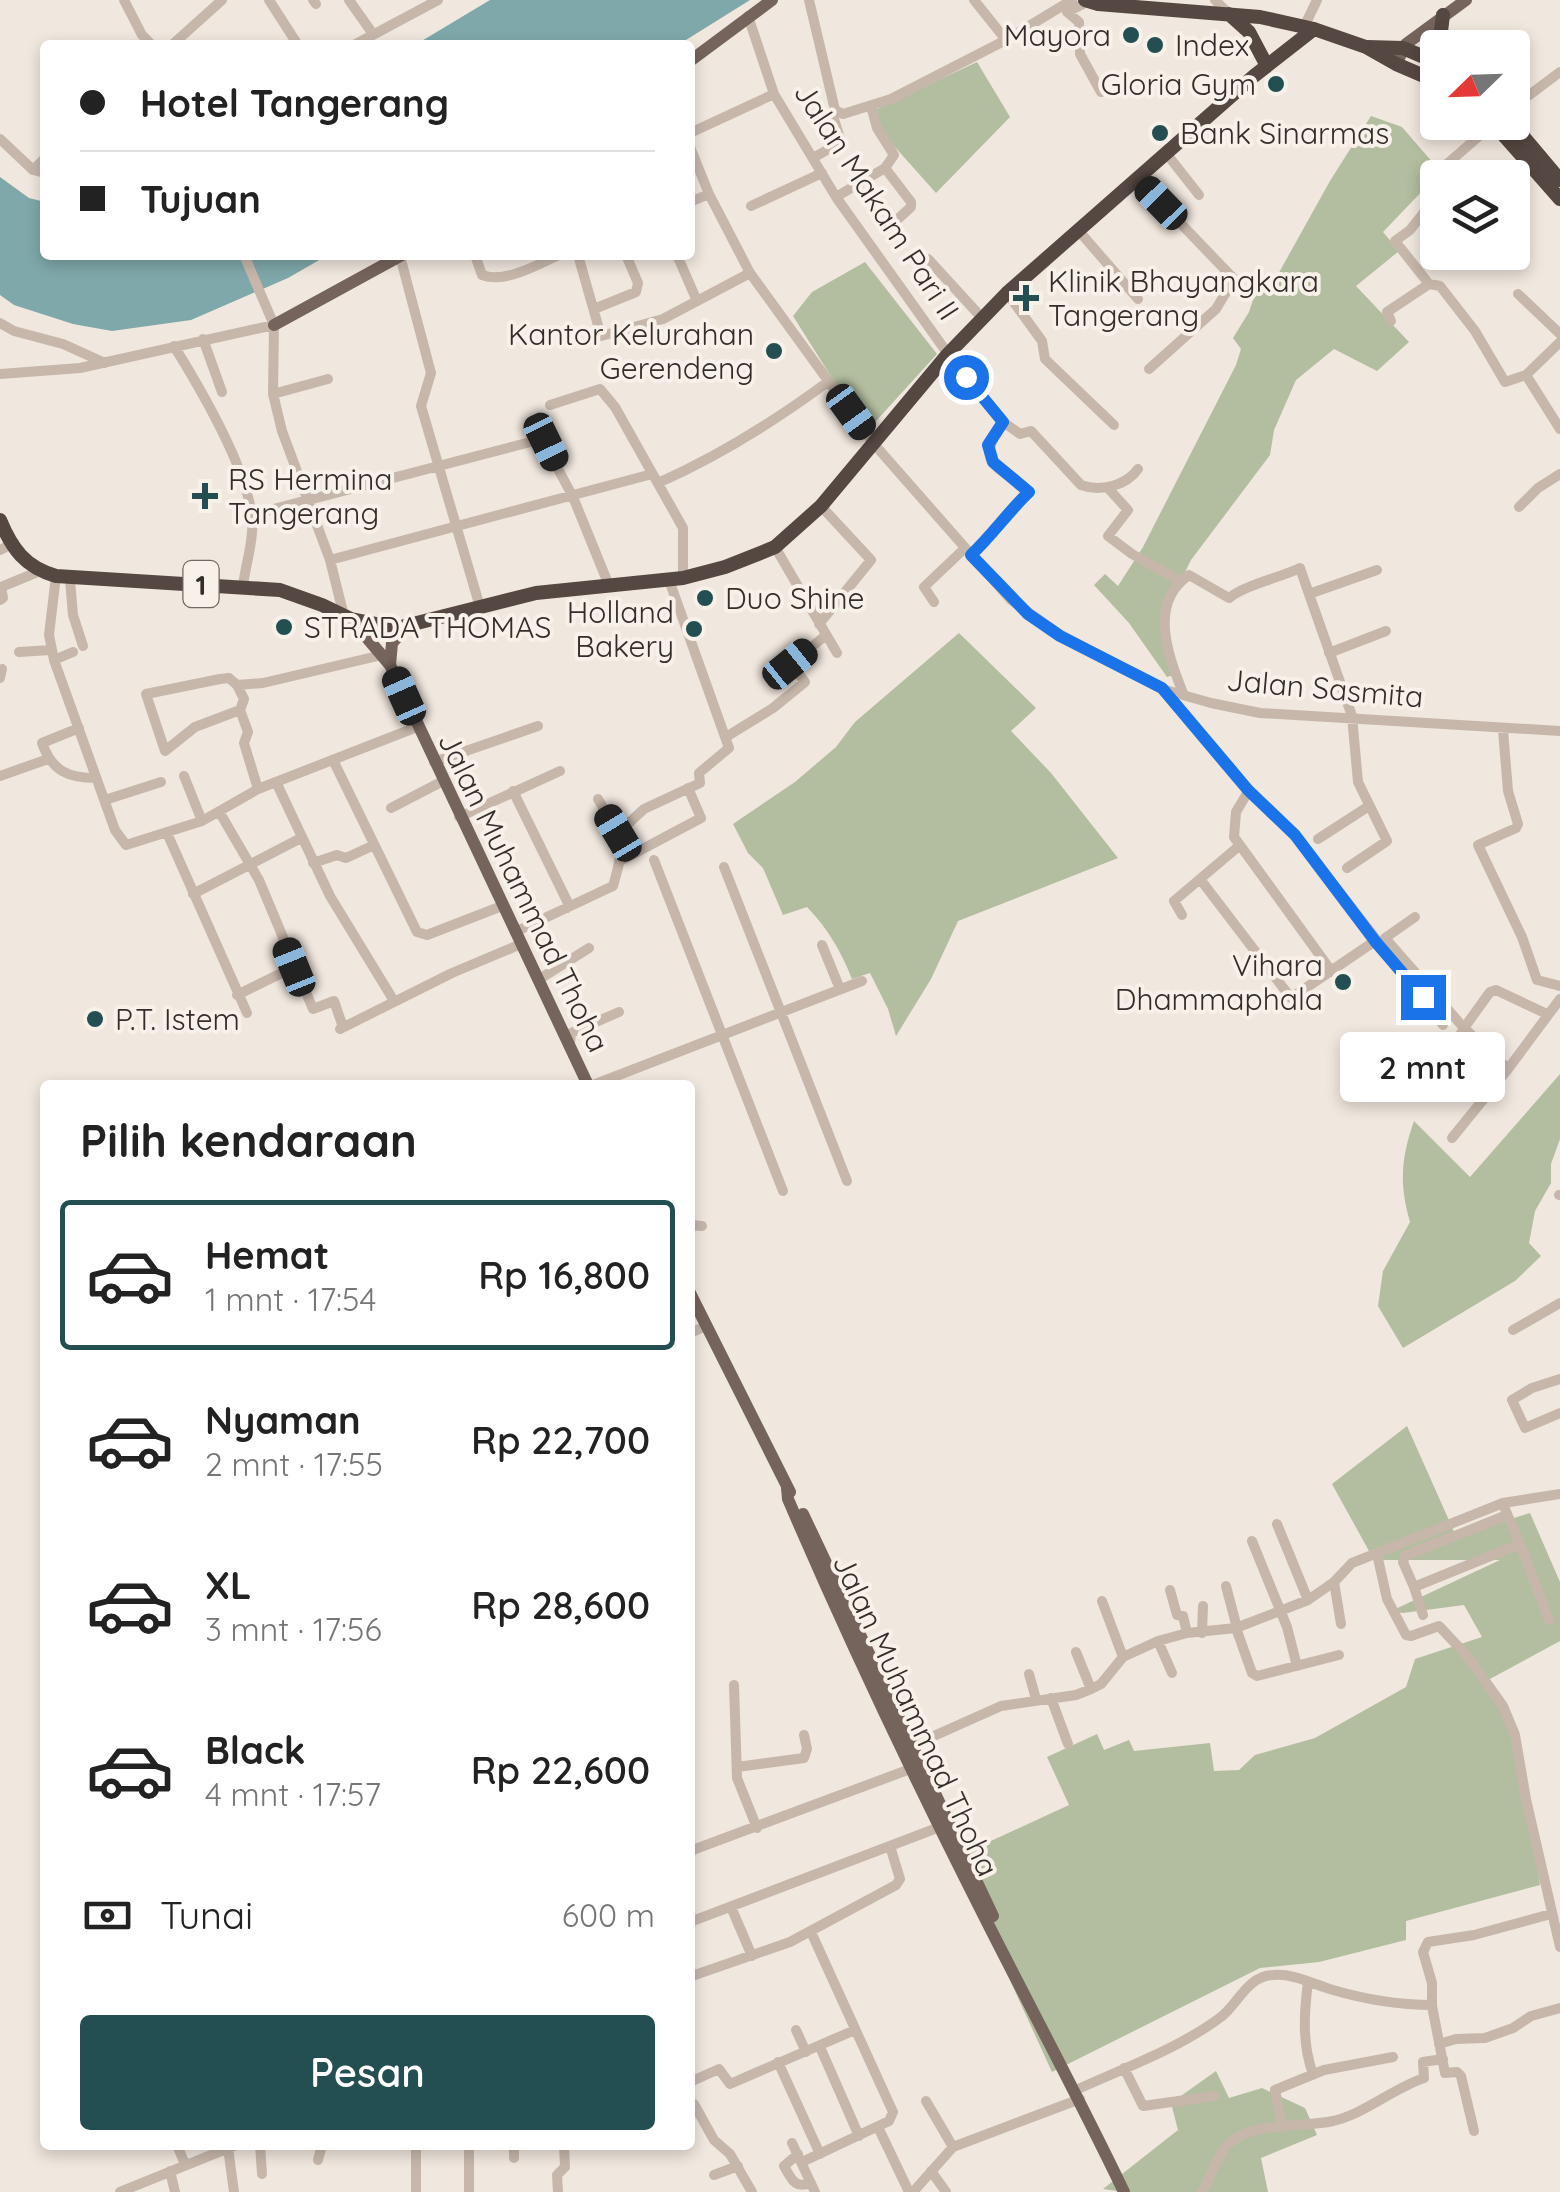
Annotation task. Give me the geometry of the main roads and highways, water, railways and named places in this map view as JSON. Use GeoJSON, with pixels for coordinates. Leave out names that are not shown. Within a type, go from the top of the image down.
{"type":"FeatureCollection","features":[{"type":"Feature","properties":{"kind":"highway"},"geometry":{"type":"LineString","coordinates":[[1120,0],[1138,6]]}},
{"type":"Feature","properties":{"kind":"highway"},"geometry":{"type":"LineString","coordinates":[[1087,1],[1260,16],[1366,47],[1420,74]]}},
{"type":"Feature","properties":{"kind":"highway"},"geometry":{"type":"LineString","coordinates":[[1229,14],[1249,32],[1267,66]]}},
{"type":"Feature","properties":{"kind":"highway"},"geometry":{"type":"LineString","coordinates":[[1441,30],[1443,15]]}},
{"type":"Feature","properties":{"kind":"highway","name":"1"},"geometry":{"type":"LineString","coordinates":[[0,520],[5,547],[40,571],[63,578],[280,590],[348,618],[407,627],[536,592],[676,579],[725,568],[775,547],[821,506],[948,354],[1007,292],[1309,28]]}},
{"type":"Feature","properties":{"kind":"highway"},"geometry":{"type":"LineString","coordinates":[[1366,47],[1403,48],[1420,55]]}},
{"type":"Feature","properties":{"kind":"highway"},"geometry":{"type":"LineString","coordinates":[[1509,140],[1557,187]]}},
{"type":"Feature","properties":{"kind":"highway"},"geometry":{"type":"LineString","coordinates":[[1524,140],[1557,187]]}},
{"type":"Feature","properties":{"kind":"main road"},"geometry":{"type":"LineString","coordinates":[[695,57],[772,0]]}},
{"type":"Feature","properties":{"kind":"main road"},"geometry":{"type":"LineString","coordinates":[[1396,64],[1403,48],[1466,0]]}},
{"type":"Feature","properties":{"kind":"main road"},"geometry":{"type":"LineString","coordinates":[[274,325],[395,260]]}},
{"type":"Feature","properties":{"kind":"main road","name":"Jalan Muhammad Thoha"},"geometry":{"type":"LineString","coordinates":[[348,618],[386,660],[587,1080]]}},
{"type":"Feature","properties":{"kind":"main road"},"geometry":{"type":"LineString","coordinates":[[386,660],[392,643],[407,627]]}},
{"type":"Feature","properties":{"kind":"main road","name":"Jalan Muhammad Thoha"},"geometry":{"type":"LineString","coordinates":[[695,1303],[829,1566],[909,1747],[994,1918],[1009,1961],[1124,2192]]}},
{"type":"Feature","properties":{"kind":"main road","name":"Jalan Muhammad Thoha"},"geometry":{"type":"LineString","coordinates":[[909,1747],[913,1768],[946,1825]]}},
{"type":"Feature","properties":{"kind":"water"},"geometry":{"type":"Polygon","coordinates":[[[490,0],[750,0],[686,40],[423,40],[490,0]]]}},
{"type":"Feature","properties":{"kind":"water"},"geometry":{"type":"Polygon","coordinates":[[[0,177],[29,198],[40,201],[40,260],[319,260],[288,278],[191,320],[112,331],[73,324],[14,305],[0,295],[0,177]]]}},
{"type":"Feature","properties":{"kind":"place","name":"Mayora"},"geometry":{"type":"Point","coordinates":[1131,35]}},
{"type":"Feature","properties":{"kind":"place","name":"Index"},"geometry":{"type":"Point","coordinates":[1155,45]}},
{"type":"Feature","properties":{"kind":"place","name":"Gloria Gym"},"geometry":{"type":"Point","coordinates":[1276,84]}},
{"type":"Feature","properties":{"kind":"place","name":"Bank Sinarmas"},"geometry":{"type":"Point","coordinates":[1160,133]}},
{"type":"Feature","properties":{"kind":"place","name":"Klinik Bhayangkara Tangerang"},"geometry":{"type":"Point","coordinates":[1026,298]}},
{"type":"Feature","properties":{"kind":"place","name":"Kantor Kelurahan Gerendeng"},"geometry":{"type":"Point","coordinates":[774,351]}},
{"type":"Feature","properties":{"kind":"place","name":"RS Hermina Tangerang"},"geometry":{"type":"Point","coordinates":[205,496]}},
{"type":"Feature","properties":{"kind":"place","name":"Duo Shine"},"geometry":{"type":"Point","coordinates":[705,598]}},
{"type":"Feature","properties":{"kind":"place","name":"STRADA THOMAS"},"geometry":{"type":"Point","coordinates":[284,627]}},
{"type":"Feature","properties":{"kind":"place","name":"Holland Bakery"},"geometry":{"type":"Point","coordinates":[694,629]}},
{"type":"Feature","properties":{"kind":"place","name":"Vihara Dhammaphala"},"geometry":{"type":"Point","coordinates":[1343,982]}},
{"type":"Feature","properties":{"kind":"place","name":"P.T. Istem"},"geometry":{"type":"Point","coordinates":[95,1019]}}]}
